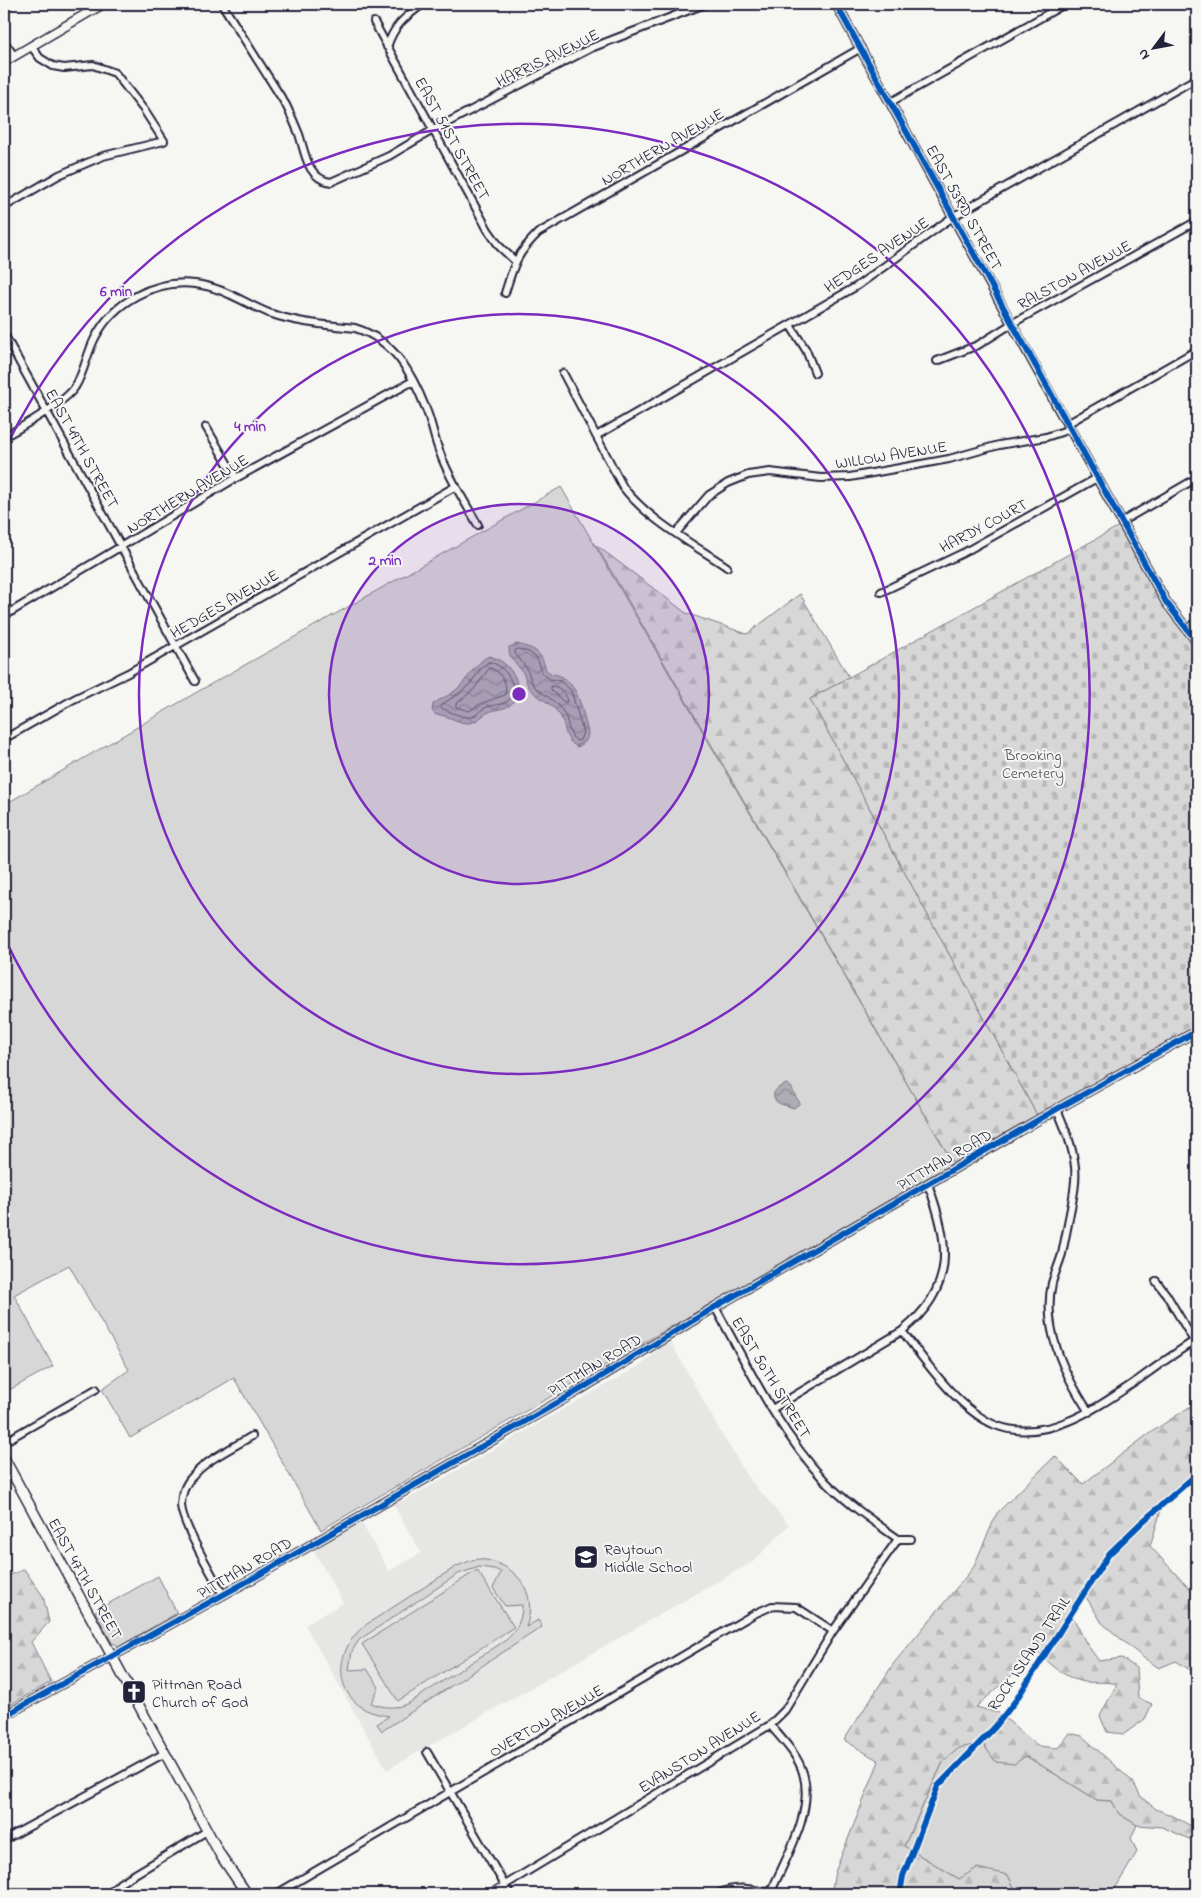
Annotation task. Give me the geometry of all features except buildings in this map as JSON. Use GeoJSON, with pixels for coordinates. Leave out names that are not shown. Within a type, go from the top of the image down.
{"type":"FeatureCollection","features":[{"type":"Feature","properties":{"kind":"main road","name":"EAST 47TH STREET"},"geometry":{"type":"LineString","coordinates":[[4,1458],[207,1831],[221,1856],[247,1894]]}},
{"type":"Feature","properties":{"kind":"street"},"geometry":{"type":"LineString","coordinates":[[4,62],[103,4]]}},
{"type":"Feature","properties":{"kind":"street","name":"HARRIS AVENUE"},"geometry":{"type":"LineString","coordinates":[[222,4],[290,114],[300,138],[304,156],[313,172],[324,181],[331,182],[389,156],[433,130],[591,48],[705,4]]}},
{"type":"Feature","properties":{"kind":"street"},"geometry":{"type":"LineString","coordinates":[[387,47],[393,32],[403,18],[422,4]]}},
{"type":"Feature","properties":{"kind":"street","name":"EAST 53RD STREET"},"geometry":{"type":"LineString","coordinates":[[836,4],[1166,602],[1196,637]]}},
{"type":"Feature","properties":{"kind":"street"},"geometry":{"type":"LineString","coordinates":[[891,102],[1066,4]]}},
{"type":"Feature","properties":{"kind":"street","name":"EAST 51ST STREET"},"geometry":{"type":"LineString","coordinates":[[374,22],[488,230],[500,247],[515,261]]}},
{"type":"Feature","properties":{"kind":"street"},"geometry":{"type":"LineString","coordinates":[[4,41],[14,56]]}},
{"type":"Feature","properties":{"kind":"street"},"geometry":{"type":"LineString","coordinates":[[4,207],[58,175],[94,160],[164,142],[144,110],[114,73],[93,65],[64,68],[53,66],[40,58],[31,46]]}},
{"type":"Feature","properties":{"kind":"street","name":"NORTHERN AVENUE"},"geometry":{"type":"LineString","coordinates":[[505,293],[515,261],[525,245],[538,233],[861,48]]}},
{"type":"Feature","properties":{"kind":"street","name":"HEDGES AVENUE"},"geometry":{"type":"LineString","coordinates":[[596,436],[857,286],[954,216],[1197,78]]}},
{"type":"Feature","properties":{"kind":"street","name":"RALSTON AVENUE"},"geometry":{"type":"LineString","coordinates":[[936,361],[978,345],[1013,323],[1197,221]]}},
{"type":"Feature","properties":{"kind":"street"},"geometry":{"type":"LineString","coordinates":[[4,437],[64,399],[75,387],[95,337],[111,315],[125,303],[156,287],[174,283],[196,284],[220,290],[266,312],[289,319],[355,328],[380,339],[392,349],[413,381],[426,409],[440,454],[478,525]]}},
{"type":"Feature","properties":{"kind":"street"},"geometry":{"type":"LineString","coordinates":[[790,325],[806,350],[815,373]]}},
{"type":"Feature","properties":{"kind":"street","name":"EAST 49TH STREET"},"geometry":{"type":"LineString","coordinates":[[4,334],[195,681]]}},
{"type":"Feature","properties":{"kind":"street","name":"WILLOW AVENUE"},"geometry":{"type":"LineString","coordinates":[[676,532],[709,494],[728,483],[748,475],[770,472],[820,478],[850,477],[949,459],[1000,445],[1046,437],[1069,426],[1197,350]]}},
{"type":"Feature","properties":{"kind":"street"},"geometry":{"type":"LineString","coordinates":[[563,373],[628,494],[646,512],[727,567]]}},
{"type":"Feature","properties":{"kind":"street","name":"NORTHERN AVENUE"},"geometry":{"type":"LineString","coordinates":[[4,616],[236,478],[413,381]]}},
{"type":"Feature","properties":{"kind":"street"},"geometry":{"type":"LineString","coordinates":[[206,427],[236,478]]}},
{"type":"Feature","properties":{"kind":"street","name":"HARDY COURT"},"geometry":{"type":"LineString","coordinates":[[881,592],[963,553],[1097,478]]}},
{"type":"Feature","properties":{"kind":"street"},"geometry":{"type":"LineString","coordinates":[[1122,522],[1197,478]]}},
{"type":"Feature","properties":{"kind":"street","name":"HEDGES AVENUE"},"geometry":{"type":"LineString","coordinates":[[4,739],[74,699],[128,673],[456,486]]}},
{"type":"Feature","properties":{"kind":"street","name":"PITTMAN ROAD"},"geometry":{"type":"LineString","coordinates":[[4,1716],[223,1595],[576,1392],[714,1307],[1057,1109],[1197,1031]]}},
{"type":"Feature","properties":{"kind":"street"},"geometry":{"type":"LineString","coordinates":[[1057,1109],[1071,1146],[1076,1184],[1062,1252],[1052,1283],[1051,1320],[1056,1348],[1064,1370],[1074,1390],[1089,1412]]}},
{"type":"Feature","properties":{"kind":"street"},"geometry":{"type":"LineString","coordinates":[[772,1409],[902,1331],[916,1320],[930,1303],[936,1292],[942,1272],[944,1250],[942,1229],[928,1184]]}},
{"type":"Feature","properties":{"kind":"street"},"geometry":{"type":"LineString","coordinates":[[902,1331],[934,1373],[977,1414],[995,1425],[1015,1430],[1036,1430],[1063,1423],[1089,1412],[1196,1340],[1156,1281]]}},
{"type":"Feature","properties":{"kind":"street","name":"EAST 50TH STREET"},"geometry":{"type":"LineString","coordinates":[[714,1307],[772,1409],[798,1449],[826,1482],[858,1511],[898,1539]]}},
{"type":"Feature","properties":{"kind":"street"},"geometry":{"type":"LineString","coordinates":[[4,1442],[96,1389]]}},
{"type":"Feature","properties":{"kind":"street"},"geometry":{"type":"LineString","coordinates":[[223,1595],[184,1521],[181,1506],[182,1494],[196,1473],[252,1436]]}},
{"type":"Feature","properties":{"kind":"street"},"geometry":{"type":"LineString","coordinates":[[898,1539],[911,1538]]}},
{"type":"Feature","properties":{"kind":"street","name":"EVANSTON AVENUE"},"geometry":{"type":"LineString","coordinates":[[490,1894],[770,1725],[786,1710],[833,1631],[898,1539]]}},
{"type":"Feature","properties":{"kind":"street","name":"OVERTON AVENUE"},"geometry":{"type":"LineString","coordinates":[[276,1894],[754,1614],[772,1606],[796,1607],[833,1631]]}},
{"type":"Feature","properties":{"kind":"street"},"geometry":{"type":"LineString","coordinates":[[718,1894],[723,1891],[744,1888],[771,1894],[802,1822],[805,1791],[803,1773],[792,1752],[770,1725]]}},
{"type":"Feature","properties":{"kind":"street"},"geometry":{"type":"LineString","coordinates":[[427,1752],[510,1894]]}},
{"type":"Feature","properties":{"kind":"street"},"geometry":{"type":"LineString","coordinates":[[4,1840],[164,1753]]}},
{"type":"Feature","properties":{"kind":"street"},"geometry":{"type":"LineString","coordinates":[[109,1894],[120,1883],[207,1831]]}},
{"type":"Feature","properties":{"kind":"shaded area","name":"Raytown Middle School"},"geometry":{"type":"Polygon","coordinates":[[[669,1339],[721,1433],[751,1481],[789,1525],[754,1561],[387,1770],[305,1625],[343,1603],[312,1547],[360,1520],[389,1571],[421,1553],[392,1502],[400,1499],[404,1501],[642,1364],[653,1355],[659,1345],[669,1339]]]}},
{"type":"Feature","properties":{"kind":"green space"},"geometry":{"type":"Polygon","coordinates":[[[561,487],[953,1163],[321,1530],[234,1378],[130,1438],[102,1389],[129,1370],[69,1265],[14,1295],[53,1366],[4,1393],[4,805],[204,688],[561,487]]]}},
{"type":"Feature","properties":{"kind":"green space","name":"Brooking Cemetery"},"geometry":{"type":"Polygon","coordinates":[[[1119,526],[1170,616],[1197,649],[1197,1025],[1037,1115],[810,699],[1119,526]]]}},
{"type":"Feature","properties":{"kind":"green space"},"geometry":{"type":"Polygon","coordinates":[[[596,545],[686,613],[747,634],[800,594],[849,677],[810,699],[1037,1115],[953,1163],[596,545]]]}},
{"type":"Feature","properties":{"kind":"green space"},"geometry":{"type":"Polygon","coordinates":[[[1197,1402],[1197,1471],[1163,1504],[1150,1546],[1197,1597],[1197,1674],[1176,1661],[1159,1668],[1141,1656],[1102,1623],[1086,1597],[1070,1611],[1086,1643],[1099,1661],[1122,1658],[1136,1668],[1138,1698],[1152,1704],[1145,1719],[1124,1734],[1107,1732],[1100,1716],[1117,1684],[1078,1681],[1058,1670],[1036,1650],[1010,1677],[976,1707],[999,1713],[1038,1746],[1058,1748],[1070,1733],[1082,1736],[1133,1782],[1141,1797],[1156,1809],[1191,1826],[1197,1838],[1189,1839],[1162,1827],[1137,1825],[1119,1814],[1112,1801],[1097,1800],[1026,1756],[1014,1764],[996,1762],[982,1743],[959,1748],[943,1762],[904,1846],[959,1879],[977,1868],[1008,1875],[1017,1894],[831,1894],[835,1872],[879,1761],[844,1740],[894,1663],[973,1568],[997,1513],[1055,1456],[1083,1484],[1147,1435],[1197,1402]]]}},
{"type":"Feature","properties":{"kind":"green space"},"geometry":{"type":"Polygon","coordinates":[[[480,1559],[493,1562],[504,1566],[514,1573],[527,1591],[529,1614],[526,1627],[538,1620],[542,1627],[382,1731],[377,1724],[389,1716],[366,1710],[354,1701],[347,1691],[343,1680],[342,1667],[349,1643],[367,1624],[457,1566],[480,1559]],[[479,1567],[458,1574],[359,1640],[352,1651],[349,1670],[367,1669],[379,1687],[371,1703],[390,1707],[409,1703],[510,1636],[520,1620],[522,1605],[505,1606],[493,1588],[501,1572],[479,1567]]]}},
{"type":"Feature","properties":{"kind":"green space"},"geometry":{"type":"Polygon","coordinates":[[[24,1569],[43,1596],[49,1622],[31,1642],[51,1682],[4,1708],[4,1578],[24,1569]]]}},
{"type":"Feature","properties":{"kind":"green space"},"geometry":{"type":"Polygon","coordinates":[[[477,1570],[514,1627],[398,1701],[362,1644],[477,1570]]]}},
{"type":"Feature","properties":{"kind":"green space"},"geometry":{"type":"Polygon","coordinates":[[[158,1576],[177,1613],[120,1646],[112,1643],[95,1611],[158,1576]]]}},
{"type":"Feature","properties":{"kind":"green space"},"geometry":{"type":"Polygon","coordinates":[[[983,1743],[996,1762],[1026,1756],[1097,1800],[1112,1801],[1119,1814],[1137,1825],[1131,1838],[1137,1852],[1112,1894],[1017,1894],[1008,1875],[959,1879],[904,1846],[943,1762],[959,1747],[983,1743]]]}},
{"type":"Feature","properties":{"kind":"water"},"geometry":{"type":"Polygon","coordinates":[[[517,644],[537,652],[546,670],[564,678],[574,689],[580,702],[588,732],[587,739],[582,745],[577,747],[572,743],[556,710],[528,686],[522,671],[509,653],[509,647],[517,644]]]}},
{"type":"Feature","properties":{"kind":"water"},"geometry":{"type":"Polygon","coordinates":[[[489,656],[504,664],[515,677],[517,696],[515,700],[509,706],[491,711],[469,723],[436,715],[432,711],[433,704],[456,690],[480,662],[489,656]]]}},
{"type":"Feature","properties":{"kind":"water"},"geometry":{"type":"Polygon","coordinates":[[[787,1084],[791,1087],[800,1103],[794,1108],[777,1102],[774,1096],[776,1090],[787,1084]]]}},
{"type":"Feature","properties":{"kind":"cycle path"},"geometry":{"type":"LineString","coordinates":[[836,4],[1166,602],[1197,642]]}},
{"type":"Feature","properties":{"kind":"cycle path"},"geometry":{"type":"LineString","coordinates":[[4,1716],[257,1576],[576,1392],[715,1307],[1057,1109],[1197,1031]]}},
{"type":"Feature","properties":{"kind":"cycle path","name":"ROCK ISLAND TRAIL"},"geometry":{"type":"LineString","coordinates":[[900,1894],[903,1876],[938,1786],[995,1727],[1016,1700],[1109,1554],[1197,1474]]}},
{"type":"Feature","properties":{"kind":"place","name":"Raytown Middle School"},"geometry":{"type":"Point","coordinates":[586,1557]}},
{"type":"Feature","properties":{"kind":"place","name":"Pittman Road Church of God"},"geometry":{"type":"Point","coordinates":[134,1692]}}]}
